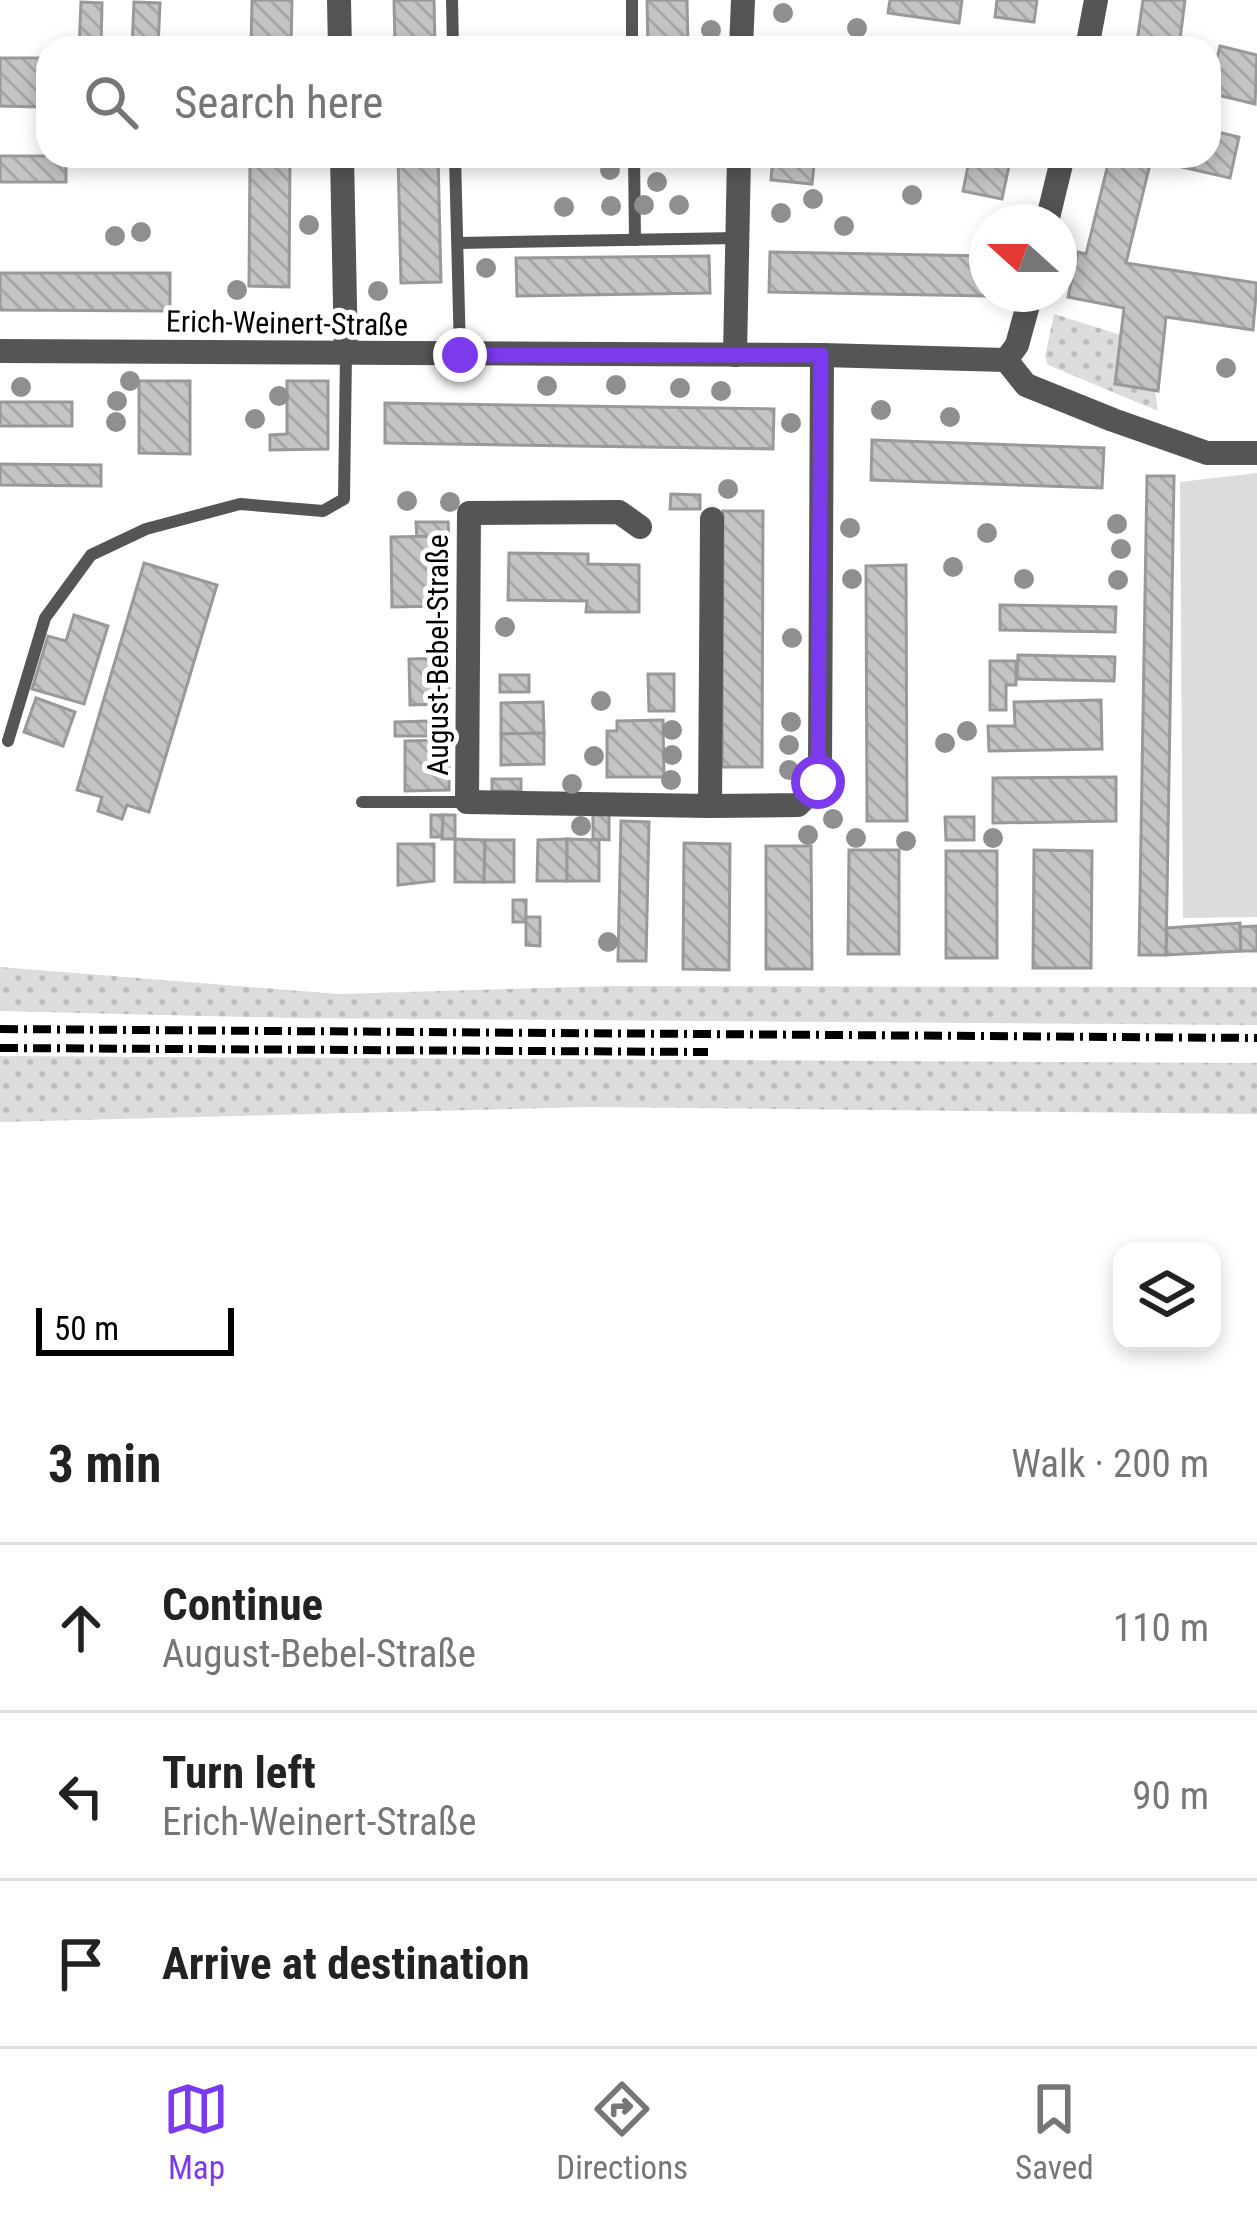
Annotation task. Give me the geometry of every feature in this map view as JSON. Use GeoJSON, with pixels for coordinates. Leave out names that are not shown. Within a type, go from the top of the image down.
{"type":"FeatureCollection","features":[{"type":"Feature","properties":{"kind":"street"},"geometry":{"type":"LineString","coordinates":[[340,0],[340,36]]}},
{"type":"Feature","properties":{"kind":"street"},"geometry":{"type":"LineString","coordinates":[[742,36],[743,0]]}},
{"type":"Feature","properties":{"kind":"street"},"geometry":{"type":"LineString","coordinates":[[1089,36],[1096,0]]}},
{"type":"Feature","properties":{"kind":"street"},"geometry":{"type":"LineString","coordinates":[[342,168],[346,354]]}},
{"type":"Feature","properties":{"kind":"street"},"geometry":{"type":"LineString","coordinates":[[735,355],[739,168]]}},
{"type":"Feature","properties":{"kind":"street"},"geometry":{"type":"LineString","coordinates":[[1051,204],[1060,168]]}},
{"type":"Feature","properties":{"kind":"street"},"geometry":{"type":"LineString","coordinates":[[1026,312],[1016,348],[1006,360],[1026,385],[1207,453],[1257,453]]}},
{"type":"Feature","properties":{"kind":"street","name":"Erich-Weinert-Straße"},"geometry":{"type":"LineString","coordinates":[[0,351],[1006,360]]}},
{"type":"Feature","properties":{"kind":"street","name":"August-Bebel-Straße"},"geometry":{"type":"LineString","coordinates":[[640,526],[619,512],[469,513],[467,802],[794,806],[809,795],[818,782],[821,355]]}},
{"type":"Feature","properties":{"kind":"street"},"geometry":{"type":"LineString","coordinates":[[710,806],[712,519]]}},
{"type":"Feature","properties":{"kind":"lane"},"geometry":{"type":"LineString","coordinates":[[452,0],[453,36]]}},
{"type":"Feature","properties":{"kind":"lane"},"geometry":{"type":"LineString","coordinates":[[632,0],[632,36]]}},
{"type":"Feature","properties":{"kind":"lane"},"geometry":{"type":"LineString","coordinates":[[455,168],[460,355]]}},
{"type":"Feature","properties":{"kind":"lane"},"geometry":{"type":"LineString","coordinates":[[634,168],[635,240]]}},
{"type":"Feature","properties":{"kind":"lane"},"geometry":{"type":"LineString","coordinates":[[458,244],[737,238]]}},
{"type":"Feature","properties":{"kind":"lane"},"geometry":{"type":"LineString","coordinates":[[8,741],[45,617],[92,555],[146,529],[241,504],[323,511],[344,499],[346,354]]}},
{"type":"Feature","properties":{"kind":"lane"},"geometry":{"type":"LineString","coordinates":[[362,802],[467,802]]}},
{"type":"Feature","properties":{"kind":"shaded area"},"geometry":{"type":"Polygon","coordinates":[[[1054,314],[1121,335],[1155,390],[1158,411],[1048,365],[1045,357],[1054,314]]]}},
{"type":"Feature","properties":{"kind":"shaded area"},"geometry":{"type":"Polygon","coordinates":[[[1257,473],[1257,917],[1183,918],[1180,482],[1257,473]]]}},
{"type":"Feature","properties":{"kind":"shaded area"},"geometry":{"type":"Polygon","coordinates":[[[0,967],[338,994],[613,986],[1257,987],[1257,1025],[292,1018],[0,1011],[0,967]]]}},
{"type":"Feature","properties":{"kind":"shaded area"},"geometry":{"type":"Polygon","coordinates":[[[0,1056],[1257,1063],[1257,1114],[588,1107],[0,1122],[0,1056]]]}},
{"type":"Feature","properties":{"kind":"building"},"geometry":{"type":"Polygon","coordinates":[[[252,0],[292,0],[291,36],[251,36],[252,0]]]}},
{"type":"Feature","properties":{"kind":"building"},"geometry":{"type":"Polygon","coordinates":[[[394,0],[434,0],[435,36],[395,36],[394,0]]]}},
{"type":"Feature","properties":{"kind":"building"},"geometry":{"type":"Polygon","coordinates":[[[647,0],[687,0],[688,36],[648,36],[647,0]]]}},
{"type":"Feature","properties":{"kind":"building"},"geometry":{"type":"Polygon","coordinates":[[[890,0],[962,0],[959,23],[888,13],[890,0]]]}},
{"type":"Feature","properties":{"kind":"building"},"geometry":{"type":"Polygon","coordinates":[[[997,0],[1037,0],[1034,22],[995,17],[997,0]]]}},
{"type":"Feature","properties":{"kind":"building"},"geometry":{"type":"Polygon","coordinates":[[[1143,0],[1185,0],[1180,36],[1138,36],[1143,0]]]}},
{"type":"Feature","properties":{"kind":"building"},"geometry":{"type":"Polygon","coordinates":[[[81,2],[102,3],[101,36],[80,36],[81,2]]]}},
{"type":"Feature","properties":{"kind":"building"},"geometry":{"type":"Polygon","coordinates":[[[134,2],[160,3],[159,36],[133,36],[134,2]]]}},
{"type":"Feature","properties":{"kind":"building"},"geometry":{"type":"Polygon","coordinates":[[[1221,46],[1257,55],[1255,104],[1221,96],[1221,46]]]}},
{"type":"Feature","properties":{"kind":"building"},"geometry":{"type":"Polygon","coordinates":[[[0,58],[36,58],[36,107],[0,106],[0,58]]]}},
{"type":"Feature","properties":{"kind":"building"},"geometry":{"type":"Polygon","coordinates":[[[1221,133],[1239,137],[1230,178],[1186,168],[1221,168],[1221,133]]]}},
{"type":"Feature","properties":{"kind":"building"},"geometry":{"type":"Polygon","coordinates":[[[0,156],[36,156],[36,168],[66,168],[66,182],[0,182],[0,156]]]}},
{"type":"Feature","properties":{"kind":"building"},"geometry":{"type":"Polygon","coordinates":[[[250,168],[290,168],[289,287],[249,286],[250,168]]]}},
{"type":"Feature","properties":{"kind":"building"},"geometry":{"type":"Polygon","coordinates":[[[398,168],[438,168],[441,282],[401,283],[398,168]]]}},
{"type":"Feature","properties":{"kind":"building"},"geometry":{"type":"Polygon","coordinates":[[[772,168],[814,168],[812,184],[771,180],[772,168]]]}},
{"type":"Feature","properties":{"kind":"building"},"geometry":{"type":"Polygon","coordinates":[[[968,168],[1008,168],[1002,199],[963,191],[968,168]]]}},
{"type":"Feature","properties":{"kind":"building"},"geometry":{"type":"Polygon","coordinates":[[[1107,168],[1149,168],[1126,263],[1257,283],[1253,330],[1166,317],[1158,391],[1115,384],[1124,308],[1077,299],[1078,252],[1086,254],[1107,168]]]}},
{"type":"Feature","properties":{"kind":"building"},"geometry":{"type":"Polygon","coordinates":[[[770,252],[969,256],[969,296],[769,292],[770,252]]]}},
{"type":"Feature","properties":{"kind":"building"},"geometry":{"type":"Polygon","coordinates":[[[709,256],[710,293],[517,296],[516,258],[709,256]]]}},
{"type":"Feature","properties":{"kind":"building"},"geometry":{"type":"Polygon","coordinates":[[[0,273],[170,273],[170,311],[0,310],[0,273]]]}},
{"type":"Feature","properties":{"kind":"building"},"geometry":{"type":"Polygon","coordinates":[[[139,381],[190,381],[190,454],[139,453],[139,381]]]}},
{"type":"Feature","properties":{"kind":"building"},"geometry":{"type":"Polygon","coordinates":[[[287,381],[328,381],[328,449],[270,450],[270,435],[287,434],[287,381]]]}},
{"type":"Feature","properties":{"kind":"building"},"geometry":{"type":"Polygon","coordinates":[[[0,402],[72,402],[72,426],[0,426],[0,402]]]}},
{"type":"Feature","properties":{"kind":"building"},"geometry":{"type":"Polygon","coordinates":[[[385,403],[774,409],[773,449],[385,443],[385,403]]]}},
{"type":"Feature","properties":{"kind":"building"},"geometry":{"type":"Polygon","coordinates":[[[872,440],[1104,448],[1102,488],[871,480],[872,440]]]}},
{"type":"Feature","properties":{"kind":"building"},"geometry":{"type":"Polygon","coordinates":[[[0,464],[101,465],[101,486],[0,485],[0,464]]]}},
{"type":"Feature","properties":{"kind":"building"},"geometry":{"type":"Polygon","coordinates":[[[1147,476],[1174,476],[1166,955],[1139,955],[1147,476]]]}},
{"type":"Feature","properties":{"kind":"building"},"geometry":{"type":"Polygon","coordinates":[[[671,494],[700,495],[700,509],[670,509],[671,494]]]}},
{"type":"Feature","properties":{"kind":"building"},"geometry":{"type":"Polygon","coordinates":[[[723,511],[763,511],[762,767],[722,767],[723,511]]]}},
{"type":"Feature","properties":{"kind":"building"},"geometry":{"type":"Polygon","coordinates":[[[416,522],[448,522],[449,539],[417,540],[416,522]]]}},
{"type":"Feature","properties":{"kind":"building"},"geometry":{"type":"Polygon","coordinates":[[[443,536],[449,574],[443,574],[444,606],[392,607],[391,537],[443,536]]]}},
{"type":"Feature","properties":{"kind":"building"},"geometry":{"type":"Polygon","coordinates":[[[509,553],[588,554],[588,564],[639,565],[639,612],[586,612],[587,601],[508,600],[509,553]]]}},
{"type":"Feature","properties":{"kind":"building"},"geometry":{"type":"Polygon","coordinates":[[[144,563],[217,585],[149,812],[127,805],[122,819],[98,811],[102,797],[77,790],[144,563]]]}},
{"type":"Feature","properties":{"kind":"building"},"geometry":{"type":"Polygon","coordinates":[[[906,565],[907,821],[867,821],[866,566],[906,565]]]}},
{"type":"Feature","properties":{"kind":"building"},"geometry":{"type":"Polygon","coordinates":[[[1000,605],[1116,607],[1115,632],[1000,630],[1000,605]]]}},
{"type":"Feature","properties":{"kind":"building"},"geometry":{"type":"Polygon","coordinates":[[[74,615],[108,626],[84,704],[32,689],[48,636],[66,641],[74,615]]]}},
{"type":"Feature","properties":{"kind":"building"},"geometry":{"type":"Polygon","coordinates":[[[1018,655],[1115,657],[1114,681],[1017,679],[1018,655]]]}},
{"type":"Feature","properties":{"kind":"building"},"geometry":{"type":"Polygon","coordinates":[[[449,658],[449,704],[410,705],[409,659],[449,658]]]}},
{"type":"Feature","properties":{"kind":"building"},"geometry":{"type":"Polygon","coordinates":[[[990,661],[1016,661],[1016,685],[1006,685],[1006,710],[990,710],[990,661]]]}},
{"type":"Feature","properties":{"kind":"building"},"geometry":{"type":"Polygon","coordinates":[[[648,674],[674,674],[674,711],[649,711],[648,674]]]}},
{"type":"Feature","properties":{"kind":"building"},"geometry":{"type":"Polygon","coordinates":[[[500,675],[529,675],[529,692],[500,692],[500,675]]]}},
{"type":"Feature","properties":{"kind":"building"},"geometry":{"type":"Polygon","coordinates":[[[36,698],[75,712],[63,746],[24,732],[36,698]]]}},
{"type":"Feature","properties":{"kind":"building"},"geometry":{"type":"Polygon","coordinates":[[[1101,700],[1102,749],[989,751],[988,726],[1015,726],[1014,702],[1101,700]]]}},
{"type":"Feature","properties":{"kind":"building"},"geometry":{"type":"Polygon","coordinates":[[[543,702],[544,733],[501,734],[501,703],[543,702]]]}},
{"type":"Feature","properties":{"kind":"building"},"geometry":{"type":"Polygon","coordinates":[[[663,720],[664,777],[607,777],[607,731],[617,731],[617,721],[663,720]]]}},
{"type":"Feature","properties":{"kind":"building"},"geometry":{"type":"Polygon","coordinates":[[[428,721],[428,736],[395,736],[395,722],[428,721]]]}},
{"type":"Feature","properties":{"kind":"building"},"geometry":{"type":"Polygon","coordinates":[[[544,733],[544,764],[501,765],[501,734],[544,733]]]}},
{"type":"Feature","properties":{"kind":"building"},"geometry":{"type":"Polygon","coordinates":[[[449,740],[449,790],[405,791],[405,741],[449,740]]]}},
{"type":"Feature","properties":{"kind":"building"},"geometry":{"type":"Polygon","coordinates":[[[1116,777],[1116,821],[993,823],[993,778],[1116,777]]]}},
{"type":"Feature","properties":{"kind":"building"},"geometry":{"type":"Polygon","coordinates":[[[492,779],[521,779],[521,791],[492,791],[492,779]]]}},
{"type":"Feature","properties":{"kind":"building"},"geometry":{"type":"Polygon","coordinates":[[[593,814],[609,814],[609,840],[593,839],[593,814]]]}},
{"type":"Feature","properties":{"kind":"building"},"geometry":{"type":"Polygon","coordinates":[[[431,815],[443,815],[442,837],[431,837],[431,815]]]}},
{"type":"Feature","properties":{"kind":"building"},"geometry":{"type":"Polygon","coordinates":[[[443,815],[455,815],[455,839],[442,839],[443,815]]]}},
{"type":"Feature","properties":{"kind":"building"},"geometry":{"type":"Polygon","coordinates":[[[945,817],[974,817],[974,840],[946,840],[945,817]]]}},
{"type":"Feature","properties":{"kind":"building"},"geometry":{"type":"Polygon","coordinates":[[[621,821],[649,822],[646,961],[618,961],[621,821]]]}},
{"type":"Feature","properties":{"kind":"building"},"geometry":{"type":"Polygon","coordinates":[[[455,839],[485,840],[484,882],[455,882],[455,839]]]}},
{"type":"Feature","properties":{"kind":"building"},"geometry":{"type":"Polygon","coordinates":[[[567,839],[567,881],[537,881],[538,840],[567,839]]]}},
{"type":"Feature","properties":{"kind":"building"},"geometry":{"type":"Polygon","coordinates":[[[567,839],[599,840],[599,881],[567,881],[567,839]]]}},
{"type":"Feature","properties":{"kind":"building"},"geometry":{"type":"Polygon","coordinates":[[[485,840],[514,840],[514,882],[484,882],[485,840]]]}},
{"type":"Feature","properties":{"kind":"building"},"geometry":{"type":"Polygon","coordinates":[[[684,843],[730,844],[729,970],[683,969],[684,843]]]}},
{"type":"Feature","properties":{"kind":"building"},"geometry":{"type":"Polygon","coordinates":[[[398,844],[434,844],[434,881],[398,885],[398,844]]]}},
{"type":"Feature","properties":{"kind":"building"},"geometry":{"type":"Polygon","coordinates":[[[766,846],[811,846],[812,969],[766,969],[766,846]]]}},
{"type":"Feature","properties":{"kind":"building"},"geometry":{"type":"Polygon","coordinates":[[[849,850],[899,850],[899,954],[848,954],[849,850]]]}},
{"type":"Feature","properties":{"kind":"building"},"geometry":{"type":"Polygon","coordinates":[[[1034,850],[1092,851],[1091,968],[1033,968],[1034,850]]]}},
{"type":"Feature","properties":{"kind":"building"},"geometry":{"type":"Polygon","coordinates":[[[946,851],[997,851],[997,958],[946,958],[946,851]]]}},
{"type":"Feature","properties":{"kind":"building"},"geometry":{"type":"Polygon","coordinates":[[[513,900],[526,900],[526,922],[513,922],[513,900]]]}},
{"type":"Feature","properties":{"kind":"building"},"geometry":{"type":"Polygon","coordinates":[[[526,917],[540,917],[540,946],[526,945],[526,917]]]}},
{"type":"Feature","properties":{"kind":"building"},"geometry":{"type":"Polygon","coordinates":[[[1240,923],[1241,951],[1166,955],[1167,928],[1240,923]]]}},
{"type":"Feature","properties":{"kind":"building"},"geometry":{"type":"Polygon","coordinates":[[[1257,926],[1257,951],[1241,951],[1240,927],[1257,926]]]}},
{"type":"Feature","properties":{"kind":"railway"},"geometry":{"type":"LineString","coordinates":[[0,1029],[1257,1038]]}},
{"type":"Feature","properties":{"kind":"railway"},"geometry":{"type":"LineString","coordinates":[[0,1048],[708,1052]]}},
{"type":"Feature","properties":{"kind":"route"},"geometry":{"type":"LineString","coordinates":[[460,355],[821,355],[818,782]]}}]}
